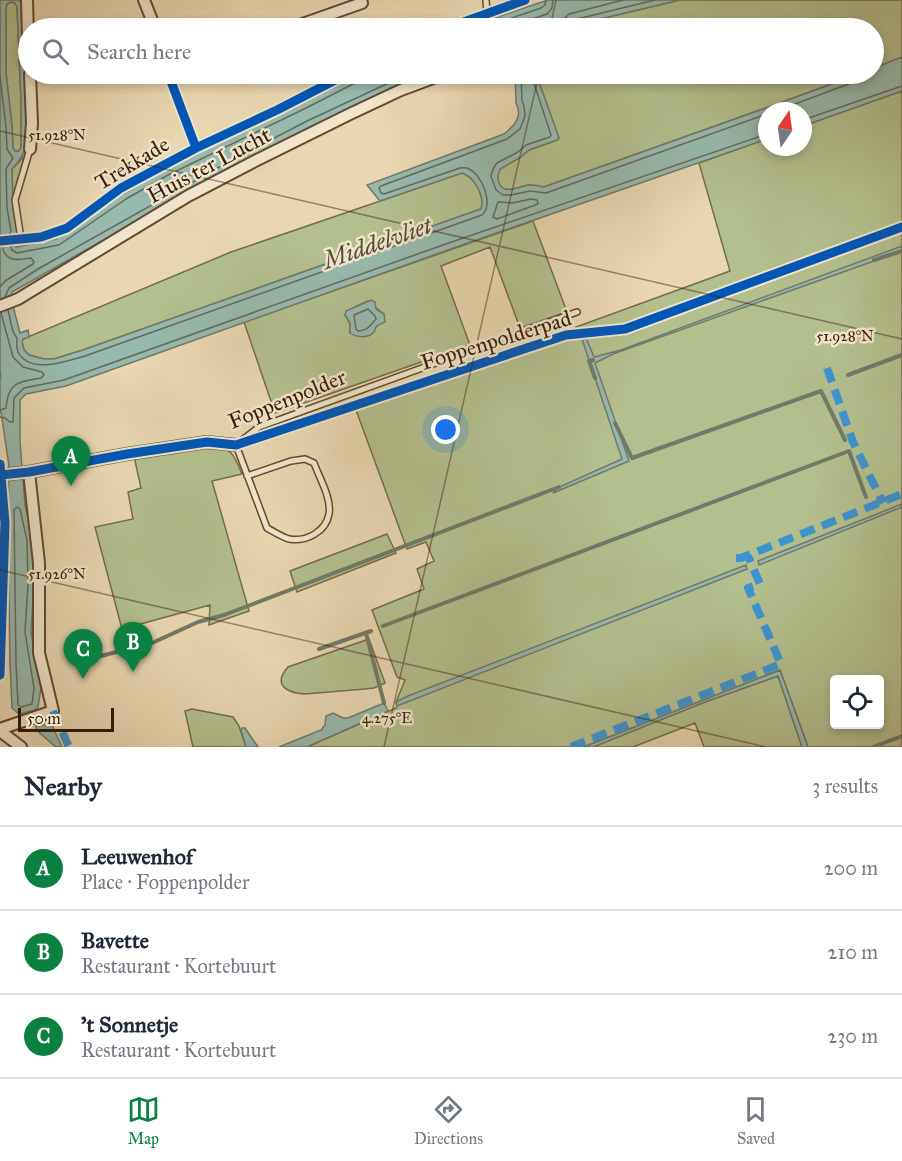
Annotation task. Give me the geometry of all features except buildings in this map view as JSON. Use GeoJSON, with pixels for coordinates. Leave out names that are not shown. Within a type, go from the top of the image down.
{"type":"FeatureCollection","features":[{"type":"Feature","properties":{"kind":"street"},"geometry":{"type":"LineString","coordinates":[[27,0],[27,18]]}},
{"type":"Feature","properties":{"kind":"street"},"geometry":{"type":"LineString","coordinates":[[144,0],[150,18]]}},
{"type":"Feature","properties":{"kind":"street"},"geometry":{"type":"LineString","coordinates":[[319,18],[362,3],[361,0]]}},
{"type":"Feature","properties":{"kind":"street"},"geometry":{"type":"LineString","coordinates":[[30,84],[32,123],[30,149]]}},
{"type":"Feature","properties":{"kind":"street","name":"Huis ter Lucht"},"geometry":{"type":"LineString","coordinates":[[0,306],[18,298],[198,190],[362,108],[417,84]]}},
{"type":"Feature","properties":{"kind":"street","name":"Foppenpolder"},"geometry":{"type":"LineString","coordinates":[[4,474],[207,442],[236,446]]}},
{"type":"Feature","properties":{"kind":"street"},"geometry":{"type":"LineString","coordinates":[[15,744],[0,730],[53,711],[39,653],[39,563],[28,472]]}},
{"type":"Feature","properties":{"kind":"lane"},"geometry":{"type":"LineString","coordinates":[[476,18],[487,14],[486,0]]}},
{"type":"Feature","properties":{"kind":"lane","name":"Trekkade"},"geometry":{"type":"LineString","coordinates":[[0,241],[40,237],[67,228],[121,188],[196,148],[328,84]]}},
{"type":"Feature","properties":{"kind":"lane"},"geometry":{"type":"LineString","coordinates":[[19,239],[15,200],[30,149]]}},
{"type":"Feature","properties":{"kind":"lane","name":"Foppenpolder"},"geometry":{"type":"LineString","coordinates":[[236,446],[259,427],[577,312]]}},
{"type":"Feature","properties":{"kind":"lane"},"geometry":{"type":"LineString","coordinates":[[236,446],[267,528],[287,539],[303,539],[322,530],[329,514],[328,500],[314,463],[305,459],[291,461],[248,476]]}},
{"type":"Feature","properties":{"kind":"green space"},"geometry":{"type":"Polygon","coordinates":[[[19,0],[25,0],[25,18],[23,18],[22,5],[19,0]]]}},
{"type":"Feature","properties":{"kind":"green space"},"geometry":{"type":"Polygon","coordinates":[[[680,0],[902,0],[902,57],[884,64],[884,18],[604,18],[680,0]]]}},
{"type":"Feature","properties":{"kind":"green space"},"geometry":{"type":"Polygon","coordinates":[[[15,3],[17,7],[18,84],[20,84],[21,100],[21,147],[19,151],[13,148],[6,73],[7,4],[15,3]]]}},
{"type":"Feature","properties":{"kind":"green space"},"geometry":{"type":"Polygon","coordinates":[[[25,84],[28,140],[13,208],[12,169],[22,159],[27,132],[25,84]]]}},
{"type":"Feature","properties":{"kind":"green space"},"geometry":{"type":"Polygon","coordinates":[[[540,84],[832,84],[782,102],[758,102],[758,111],[544,187],[529,185],[508,190],[501,187],[498,181],[500,169],[529,150],[559,138],[540,84]]]}},
{"type":"Feature","properties":{"kind":"green space"},"geometry":{"type":"Polygon","coordinates":[[[902,91],[902,747],[808,747],[780,670],[584,747],[307,747],[396,708],[396,702],[405,680],[397,677],[372,610],[424,589],[417,569],[434,561],[426,542],[407,549],[356,410],[558,341],[623,335],[736,292],[734,284],[620,328],[576,327],[730,271],[699,163],[758,142],[758,156],[812,156],[812,123],[902,91]]]}},
{"type":"Feature","properties":{"kind":"green space"},"geometry":{"type":"Polygon","coordinates":[[[462,173],[467,175],[478,188],[482,199],[481,209],[54,359],[29,355],[24,350],[23,339],[231,252],[462,173]]]}},
{"type":"Feature","properties":{"kind":"green space"},"geometry":{"type":"Polygon","coordinates":[[[533,221],[567,312],[520,328],[490,247],[441,266],[470,345],[275,413],[244,322],[533,221]],[[368,301],[345,315],[350,323],[350,333],[376,327],[379,324],[384,314],[368,301]]]}},
{"type":"Feature","properties":{"kind":"green space"},"geometry":{"type":"Polygon","coordinates":[[[213,444],[232,454],[242,474],[212,481],[249,611],[209,625],[210,605],[122,629],[95,527],[133,519],[128,492],[141,488],[134,456],[213,444]]]}},
{"type":"Feature","properties":{"kind":"green space"},"geometry":{"type":"Polygon","coordinates":[[[387,534],[396,553],[297,592],[290,571],[387,534]]]}},
{"type":"Feature","properties":{"kind":"green space"},"geometry":{"type":"Polygon","coordinates":[[[369,639],[385,683],[374,688],[305,694],[292,692],[284,687],[281,679],[288,667],[369,639]]]}},
{"type":"Feature","properties":{"kind":"green space"},"geometry":{"type":"Polygon","coordinates":[[[778,676],[802,747],[704,747],[695,723],[633,747],[593,747],[705,702],[778,676]]]}},
{"type":"Feature","properties":{"kind":"green space"},"geometry":{"type":"Polygon","coordinates":[[[192,709],[233,717],[239,726],[246,747],[193,747],[185,711],[192,709]]]}},
{"type":"Feature","properties":{"kind":"water"},"geometry":{"type":"Polygon","coordinates":[[[0,0],[19,0],[22,4],[23,18],[18,18],[18,30],[15,3],[7,4],[6,8],[6,73],[15,151],[19,151],[21,147],[20,84],[25,84],[26,144],[24,152],[12,169],[13,208],[18,235],[15,236],[16,247],[56,239],[165,169],[340,84],[402,84],[233,166],[12,292],[11,298],[20,333],[28,330],[29,337],[23,339],[22,342],[24,350],[29,355],[44,359],[54,359],[83,350],[481,209],[482,199],[478,188],[467,175],[462,173],[380,201],[367,185],[504,134],[518,117],[515,84],[540,84],[559,138],[529,150],[500,169],[499,183],[501,187],[508,190],[529,185],[544,187],[758,111],[758,142],[66,386],[26,394],[20,400],[20,442],[25,505],[33,539],[34,584],[31,632],[41,688],[38,707],[19,714],[12,708],[9,466],[0,412],[0,0]]]}},
{"type":"Feature","properties":{"kind":"water"},"geometry":{"type":"Polygon","coordinates":[[[548,0],[680,0],[604,18],[494,18],[548,0]]]}},
{"type":"Feature","properties":{"kind":"water"},"geometry":{"type":"Polygon","coordinates":[[[902,57],[902,91],[812,123],[812,102],[782,102],[832,84],[884,84],[884,64],[902,57]]]}},
{"type":"Feature","properties":{"kind":"water"},"geometry":{"type":"Polygon","coordinates":[[[902,246],[902,251],[613,354],[595,363],[629,461],[553,493],[557,488],[622,459],[582,339],[586,338],[594,357],[621,350],[902,246]]]}},
{"type":"Feature","properties":{"kind":"water"},"geometry":{"type":"Polygon","coordinates":[[[371,300],[375,302],[376,309],[384,314],[385,322],[377,326],[369,336],[350,333],[346,311],[371,300]]]}},
{"type":"Feature","properties":{"kind":"water"},"geometry":{"type":"Polygon","coordinates":[[[902,504],[902,507],[759,565],[758,561],[902,504]]]}},
{"type":"Feature","properties":{"kind":"water"},"geometry":{"type":"Polygon","coordinates":[[[746,565],[747,569],[397,706],[396,702],[408,696],[746,565]]]}},
{"type":"Feature","properties":{"kind":"water"},"geometry":{"type":"Polygon","coordinates":[[[780,670],[808,747],[802,747],[778,676],[705,702],[593,747],[584,747],[780,670]]]}},
{"type":"Feature","properties":{"kind":"water"},"geometry":{"type":"Polygon","coordinates":[[[384,703],[388,711],[307,747],[279,747],[321,730],[325,725],[326,716],[333,713],[348,718],[384,703]]]}},
{"type":"Feature","properties":{"kind":"water"},"geometry":{"type":"Polygon","coordinates":[[[51,723],[62,747],[56,747],[36,730],[36,725],[51,723]]]}},
{"type":"Feature","properties":{"kind":"water"},"geometry":{"type":"Polygon","coordinates":[[[242,728],[245,728],[258,747],[246,747],[242,728]]]}},
{"type":"Feature","properties":{"kind":"waterway"},"geometry":{"type":"LineString","coordinates":[[874,260],[902,251]]}},
{"type":"Feature","properties":{"kind":"waterway"},"geometry":{"type":"LineString","coordinates":[[848,375],[902,355]]}},
{"type":"Feature","properties":{"kind":"waterway"},"geometry":{"type":"LineString","coordinates":[[593,360],[589,361],[595,378]]}},
{"type":"Feature","properties":{"kind":"waterway"},"geometry":{"type":"LineString","coordinates":[[615,423],[632,458],[821,391],[845,440]]}},
{"type":"Feature","properties":{"kind":"waterway"},"geometry":{"type":"LineString","coordinates":[[383,626],[849,451],[866,497]]}},
{"type":"Feature","properties":{"kind":"waterway"},"geometry":{"type":"LineString","coordinates":[[89,659],[152,643],[198,622],[224,615],[559,487]]}},
{"type":"Feature","properties":{"kind":"waterway"},"geometry":{"type":"LineString","coordinates":[[319,649],[371,631]]}},
{"type":"Feature","properties":{"kind":"waterway"},"geometry":{"type":"LineString","coordinates":[[366,633],[384,703]]}},
{"type":"Feature","properties":{"kind":"waterway"},"geometry":{"type":"LineString","coordinates":[[873,747],[902,736]]}},
{"type":"Feature","properties":{"kind":"marked path"},"geometry":{"type":"LineString","coordinates":[[827,368],[853,442],[883,503]]}},
{"type":"Feature","properties":{"kind":"marked path"},"geometry":{"type":"LineString","coordinates":[[736,558],[902,494]]}},
{"type":"Feature","properties":{"kind":"marked path"},"geometry":{"type":"LineString","coordinates":[[571,747],[781,664],[748,588],[760,584],[748,556]]}},
{"type":"Feature","properties":{"kind":"marked path"},"geometry":{"type":"LineString","coordinates":[[53,711],[69,747]]}},
{"type":"Feature","properties":{"kind":"cycle path"},"geometry":{"type":"LineString","coordinates":[[475,18],[525,0]]}},
{"type":"Feature","properties":{"kind":"cycle path"},"geometry":{"type":"LineString","coordinates":[[172,84],[196,148]]}},
{"type":"Feature","properties":{"kind":"cycle path"},"geometry":{"type":"LineString","coordinates":[[0,241],[41,237],[67,228],[121,188],[196,148],[328,84]]}},
{"type":"Feature","properties":{"kind":"cycle path","name":"Foppenpolderpad"},"geometry":{"type":"LineString","coordinates":[[1,475],[207,442],[236,445],[566,335],[625,329],[902,227]]}},
{"type":"Feature","properties":{"kind":"cycle path"},"geometry":{"type":"LineString","coordinates":[[0,464],[5,523],[0,675]]}},
{"type":"Feature","properties":{"kind":"place","name":"Leeuwenhof"},"geometry":{"type":"Point","coordinates":[71,486]}},
{"type":"Feature","properties":{"kind":"place","name":"Bavette"},"geometry":{"type":"Point","coordinates":[133,672]}},
{"type":"Feature","properties":{"kind":"place","name":"'t Sonnetje"},"geometry":{"type":"Point","coordinates":[83,679]}},
{"type":"Feature","properties":{"kind":"water label","name":"Middelvliet"},"geometry":{"type":"Point","coordinates":[377,243]}}]}
